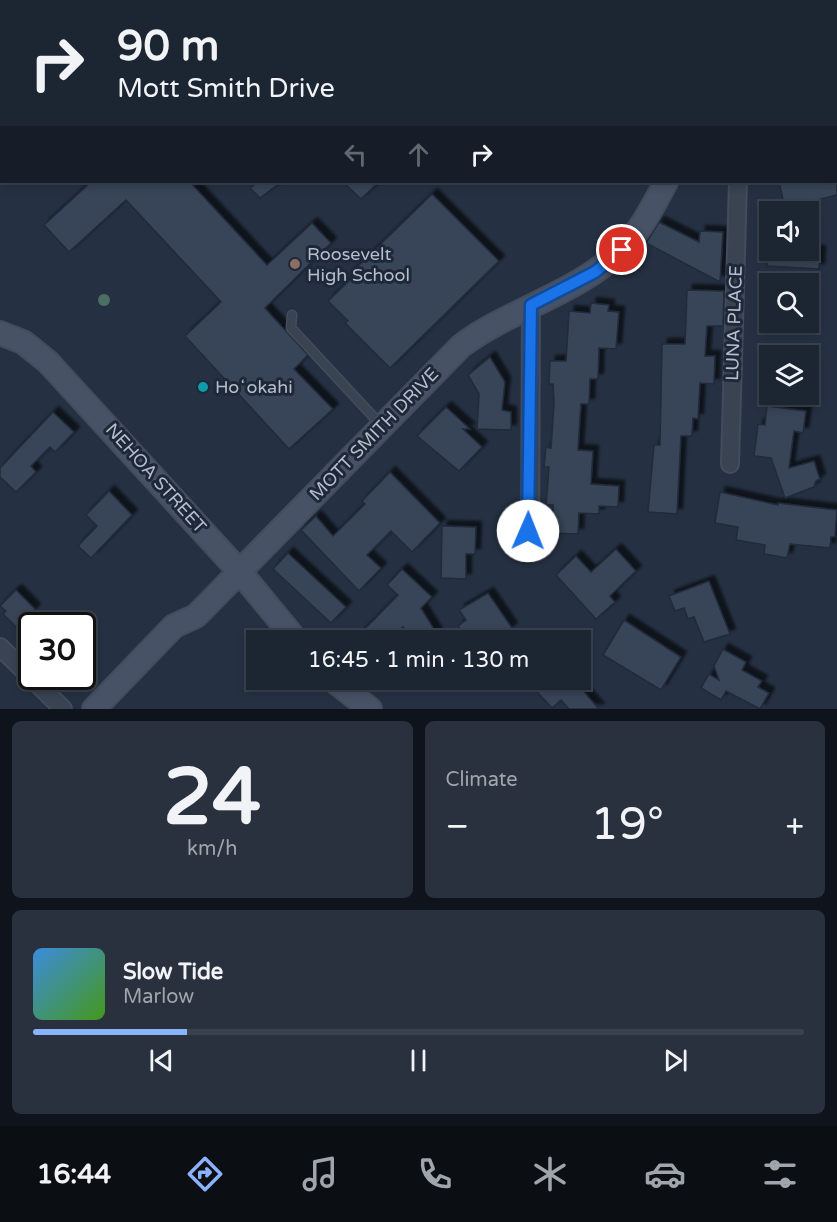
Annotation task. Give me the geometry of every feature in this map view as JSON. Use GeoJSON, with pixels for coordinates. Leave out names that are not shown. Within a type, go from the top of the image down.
{"type":"FeatureCollection","features":[{"type":"Feature","properties":{"kind":"street","name":"MOTT SMITH DRIVE"},"geometry":{"type":"LineString","coordinates":[[94,709],[174,626],[196,616],[461,346],[493,324],[595,272],[622,250],[644,222],[665,183]]}},
{"type":"Feature","properties":{"kind":"street","name":"LUNA PLACE"},"geometry":{"type":"LineString","coordinates":[[730,464],[738,183]]}},
{"type":"Feature","properties":{"kind":"street"},"geometry":{"type":"LineString","coordinates":[[530,551],[531,305]]}},
{"type":"Feature","properties":{"kind":"street","name":"NEHOA STREET"},"geometry":{"type":"LineString","coordinates":[[0,333],[23,342],[48,362],[240,572],[288,630]]}},
{"type":"Feature","properties":{"kind":"street"},"geometry":{"type":"LineString","coordinates":[[0,647],[63,709]]}},
{"type":"Feature","properties":{"kind":"street"},"geometry":{"type":"LineString","coordinates":[[346,690],[370,709]]}},
{"type":"Feature","properties":{"kind":"lane"},"geometry":{"type":"LineString","coordinates":[[292,315],[291,328],[382,426]]}},
{"type":"Feature","properties":{"kind":"building"},"geometry":{"type":"Polygon","coordinates":[[[90,183],[191,183],[267,265],[312,223],[331,243],[265,308],[308,355],[294,369],[333,409],[289,449],[185,336],[221,302],[126,200],[69,252],[44,225],[90,183]]]}},
{"type":"Feature","properties":{"kind":"building"},"geometry":{"type":"Polygon","coordinates":[[[257,183],[280,183],[260,198],[250,188],[257,183]]]}},
{"type":"Feature","properties":{"kind":"building"},"geometry":{"type":"Polygon","coordinates":[[[344,183],[378,183],[361,199],[344,183]]]}},
{"type":"Feature","properties":{"kind":"building"},"geometry":{"type":"Polygon","coordinates":[[[779,183],[837,183],[837,195],[813,201],[783,201],[779,183]]]}},
{"type":"Feature","properties":{"kind":"building"},"geometry":{"type":"Polygon","coordinates":[[[432,194],[499,261],[390,368],[345,323],[348,321],[328,301],[353,277],[350,274],[432,194]]]}},
{"type":"Feature","properties":{"kind":"building"},"geometry":{"type":"Polygon","coordinates":[[[659,222],[699,242],[700,231],[723,232],[720,282],[646,243],[659,222]]]}},
{"type":"Feature","properties":{"kind":"building"},"geometry":{"type":"Polygon","coordinates":[[[820,251],[819,269],[767,266],[767,261],[819,261],[820,251]]]}},
{"type":"Feature","properties":{"kind":"building"},"geometry":{"type":"Polygon","coordinates":[[[687,290],[724,291],[723,326],[707,326],[705,356],[715,356],[714,384],[700,383],[698,419],[693,418],[692,436],[681,436],[677,514],[648,512],[654,445],[660,445],[662,344],[685,344],[687,290]]]}},
{"type":"Feature","properties":{"kind":"building"},"geometry":{"type":"Polygon","coordinates":[[[591,303],[609,305],[608,311],[619,312],[616,349],[599,348],[598,379],[590,379],[589,404],[581,404],[578,450],[593,451],[591,484],[619,486],[618,507],[599,506],[599,514],[579,513],[578,534],[552,533],[553,505],[546,505],[549,467],[544,467],[546,447],[551,448],[554,403],[553,384],[549,384],[550,361],[566,361],[569,311],[590,313],[591,303]]]}},
{"type":"Feature","properties":{"kind":"building"},"geometry":{"type":"Polygon","coordinates":[[[490,357],[505,382],[502,410],[511,412],[511,430],[477,429],[479,394],[468,375],[490,357]]]}},
{"type":"Feature","properties":{"kind":"building"},"geometry":{"type":"Polygon","coordinates":[[[767,406],[806,411],[803,433],[794,431],[789,468],[814,461],[820,479],[816,481],[814,487],[785,498],[771,458],[754,456],[758,424],[765,425],[767,406]]]}},
{"type":"Feature","properties":{"kind":"building"},"geometry":{"type":"Polygon","coordinates":[[[446,407],[470,429],[463,429],[482,447],[459,471],[417,436],[446,407]]]}},
{"type":"Feature","properties":{"kind":"building"},"geometry":{"type":"Polygon","coordinates":[[[53,412],[74,432],[55,452],[50,447],[31,466],[36,472],[16,492],[0,477],[0,468],[53,412]]]}},
{"type":"Feature","properties":{"kind":"building"},"geometry":{"type":"Polygon","coordinates":[[[390,472],[440,523],[412,552],[391,531],[367,555],[381,568],[359,591],[301,530],[316,516],[333,536],[365,504],[362,501],[390,472]]]}},
{"type":"Feature","properties":{"kind":"building"},"geometry":{"type":"Polygon","coordinates":[[[109,491],[132,515],[91,558],[78,546],[97,526],[86,515],[109,491]]]}},
{"type":"Feature","properties":{"kind":"building"},"geometry":{"type":"Polygon","coordinates":[[[720,492],[778,505],[778,503],[837,510],[835,537],[831,537],[830,548],[790,544],[787,558],[764,554],[765,545],[736,540],[738,527],[715,523],[720,492]]]}},
{"type":"Feature","properties":{"kind":"building"},"geometry":{"type":"Polygon","coordinates":[[[442,526],[476,527],[475,554],[466,554],[466,579],[441,578],[442,526]]]}},
{"type":"Feature","properties":{"kind":"building"},"geometry":{"type":"Polygon","coordinates":[[[616,549],[636,571],[610,596],[615,602],[596,619],[556,575],[576,556],[591,572],[616,549]]]}},
{"type":"Feature","properties":{"kind":"building"},"geometry":{"type":"Polygon","coordinates":[[[288,553],[346,607],[331,623],[273,569],[288,553]]]}},
{"type":"Feature","properties":{"kind":"building"},"geometry":{"type":"Polygon","coordinates":[[[402,569],[432,597],[421,608],[435,630],[405,630],[403,627],[400,630],[364,630],[398,595],[387,585],[402,569]]]}},
{"type":"Feature","properties":{"kind":"building"},"geometry":{"type":"Polygon","coordinates":[[[709,581],[730,634],[704,642],[694,617],[688,619],[684,608],[675,611],[669,596],[709,581]]]}},
{"type":"Feature","properties":{"kind":"building"},"geometry":{"type":"Polygon","coordinates":[[[16,590],[35,609],[32,612],[18,612],[17,628],[3,614],[6,611],[0,606],[16,590]]]}},
{"type":"Feature","properties":{"kind":"building"},"geometry":{"type":"Polygon","coordinates":[[[488,593],[512,628],[509,630],[461,630],[458,626],[466,620],[459,610],[488,593]]]}},
{"type":"Feature","properties":{"kind":"building"},"geometry":{"type":"Polygon","coordinates":[[[624,620],[681,657],[661,690],[603,655],[624,620]]]}},
{"type":"Feature","properties":{"kind":"building"},"geometry":{"type":"Polygon","coordinates":[[[723,649],[746,662],[742,670],[762,681],[758,687],[769,693],[760,709],[726,691],[721,700],[701,688],[709,674],[719,680],[714,666],[723,649]]]}},
{"type":"Feature","properties":{"kind":"building"},"geometry":{"type":"Polygon","coordinates":[[[535,690],[583,690],[599,709],[569,709],[561,700],[552,708],[535,690]]]}},
{"type":"Feature","properties":{"kind":"place","name":"Roosevelt High School"},"geometry":{"type":"Point","coordinates":[295,264]}},
{"type":"Feature","properties":{"kind":"place","name":"Hoʻokahi"},"geometry":{"type":"Point","coordinates":[203,387]}},
{"type":"Feature","properties":{"kind":"route"},"geometry":{"type":"LineString","coordinates":[[528,531],[531,305],[595,272],[622,250]]}}]}
